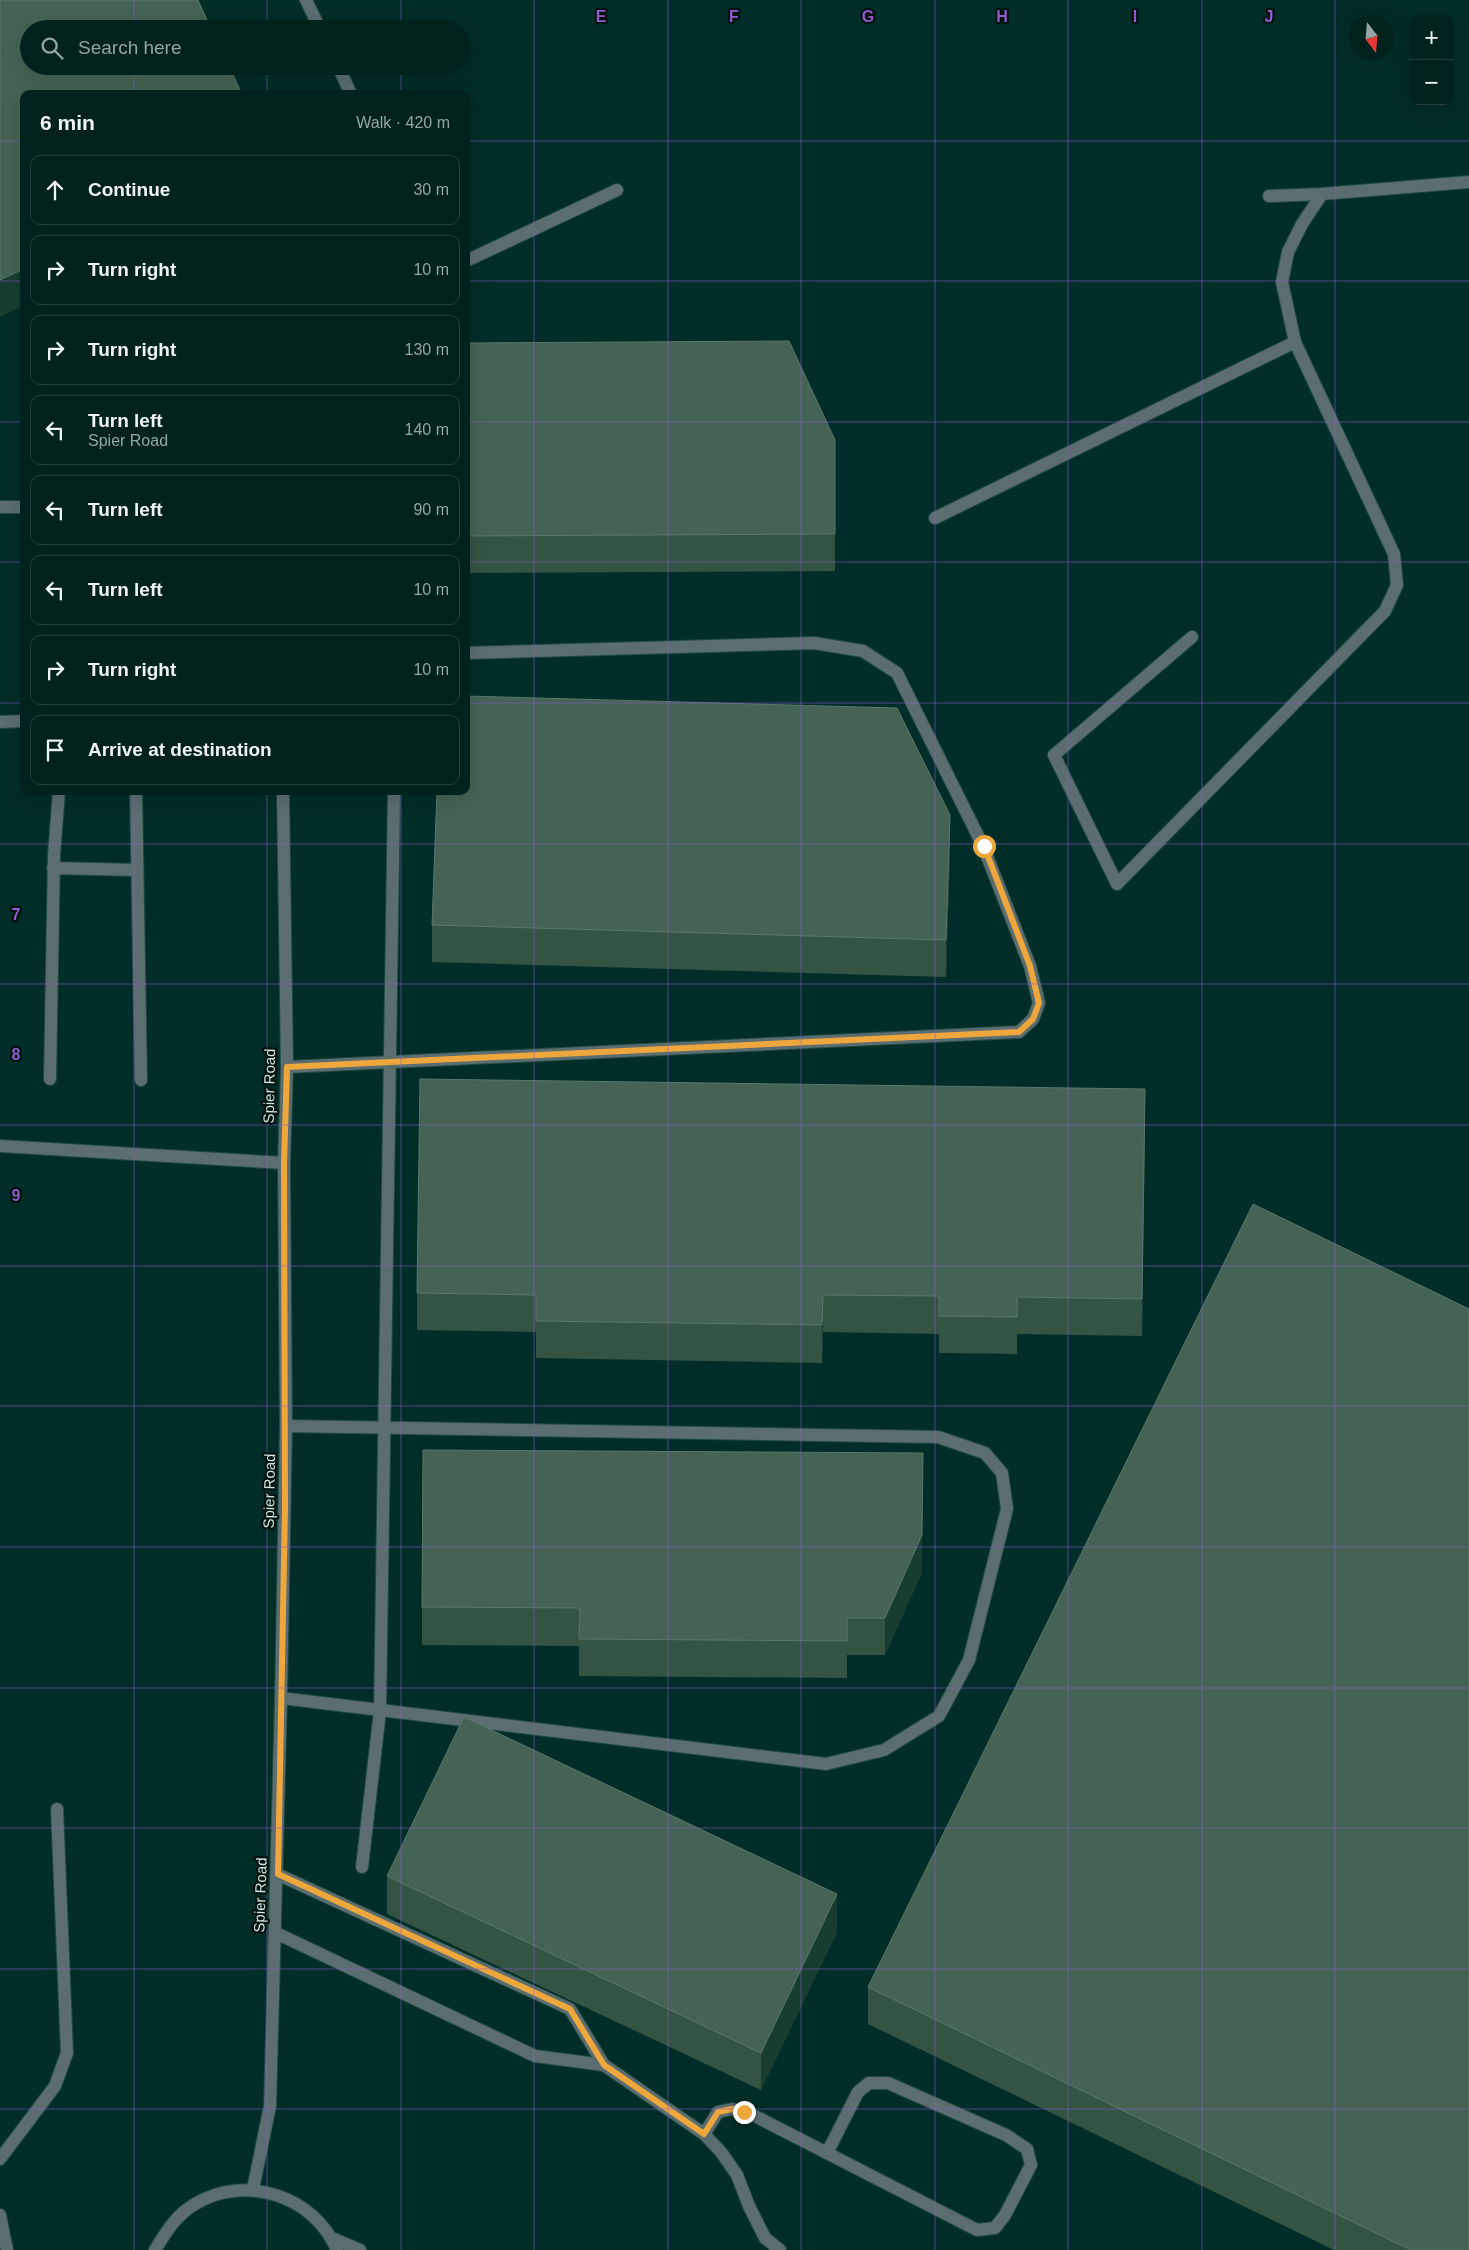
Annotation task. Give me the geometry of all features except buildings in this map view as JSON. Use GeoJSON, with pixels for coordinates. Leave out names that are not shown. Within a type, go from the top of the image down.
{"type":"FeatureCollection","features":[{"type":"Feature","properties":{"kind":"street"},"geometry":{"type":"LineString","coordinates":[[306,0],[316,20]]}},
{"type":"Feature","properties":{"kind":"street"},"geometry":{"type":"LineString","coordinates":[[342,75],[349,90]]}},
{"type":"Feature","properties":{"kind":"street"},"geometry":{"type":"LineString","coordinates":[[1269,196],[1322,194],[1469,182]]}},
{"type":"Feature","properties":{"kind":"street"},"geometry":{"type":"LineString","coordinates":[[470,259],[617,190]]}},
{"type":"Feature","properties":{"kind":"street"},"geometry":{"type":"LineString","coordinates":[[1192,637],[1054,755],[1117,884],[1385,612],[1398,585],[1394,554],[1295,342],[1282,282],[1288,252],[1302,224],[1322,194]]}},
{"type":"Feature","properties":{"kind":"street"},"geometry":{"type":"LineString","coordinates":[[935,518],[1295,342]]}},
{"type":"Feature","properties":{"kind":"street"},"geometry":{"type":"LineString","coordinates":[[0,508],[20,507]]}},
{"type":"Feature","properties":{"kind":"street"},"geometry":{"type":"LineString","coordinates":[[287,1067],[1019,1032],[1033,1019],[1039,1003],[1030,966],[984,846],[896,672],[863,651],[814,643],[470,653]]}},
{"type":"Feature","properties":{"kind":"street"},"geometry":{"type":"LineString","coordinates":[[0,722],[20,722]]}},
{"type":"Feature","properties":{"kind":"street"},"geometry":{"type":"LineString","coordinates":[[50,1078],[53,868],[59,795]]}},
{"type":"Feature","properties":{"kind":"street"},"geometry":{"type":"LineString","coordinates":[[136,795],[141,1080]]}},
{"type":"Feature","properties":{"kind":"street","name":"Spier Road"},"geometry":{"type":"LineString","coordinates":[[253,2189],[270,2106],[278,1874],[286,1426],[284,1163],[287,1067],[283,795]]}},
{"type":"Feature","properties":{"kind":"street"},"geometry":{"type":"LineString","coordinates":[[362,1867],[380,1711],[394,795]]}},
{"type":"Feature","properties":{"kind":"street"},"geometry":{"type":"LineString","coordinates":[[53,868],[136,870]]}},
{"type":"Feature","properties":{"kind":"street"},"geometry":{"type":"LineString","coordinates":[[0,1146],[284,1163]]}},
{"type":"Feature","properties":{"kind":"street"},"geometry":{"type":"LineString","coordinates":[[281,1698],[826,1764],[884,1750],[938,1716],[969,1660],[1007,1509],[1002,1473],[985,1453],[938,1436],[286,1426]]}},
{"type":"Feature","properties":{"kind":"street"},"geometry":{"type":"LineString","coordinates":[[0,2159],[55,2086],[67,2052],[57,1808]]}},
{"type":"Feature","properties":{"kind":"street"},"geometry":{"type":"LineString","coordinates":[[278,1874],[570,2009],[604,2065],[704,2134],[736,2175],[765,2238],[780,2250]]}},
{"type":"Feature","properties":{"kind":"street"},"geometry":{"type":"LineString","coordinates":[[276,1933],[535,2056],[604,2065]]}},
{"type":"Feature","properties":{"kind":"street"},"geometry":{"type":"LineString","coordinates":[[704,2134],[718,2112],[732,2109],[752,2114],[827,2153],[977,2230],[995,2228],[1005,2214],[1031,2165],[1027,2149],[1006,2135],[888,2083],[869,2083],[858,2092],[827,2153]]}},
{"type":"Feature","properties":{"kind":"street"},"geometry":{"type":"LineString","coordinates":[[155,2250],[171,2224],[194,2204],[222,2192],[253,2189],[284,2196],[311,2214],[332,2238],[336,2250]]}},
{"type":"Feature","properties":{"kind":"street"},"geometry":{"type":"LineString","coordinates":[[0,2215],[7,2250]]}},
{"type":"Feature","properties":{"kind":"street"},"geometry":{"type":"LineString","coordinates":[[332,2238],[360,2250]]}},
{"type":"Feature","properties":{"kind":"route"},"geometry":{"type":"LineString","coordinates":[[744,2112],[725,2109],[718,2112],[704,2134],[604,2065],[570,2009],[278,1874],[286,1426],[284,1163],[287,1067],[1019,1032],[1033,1019],[1039,1003],[1030,966],[984,846]]}}]}
